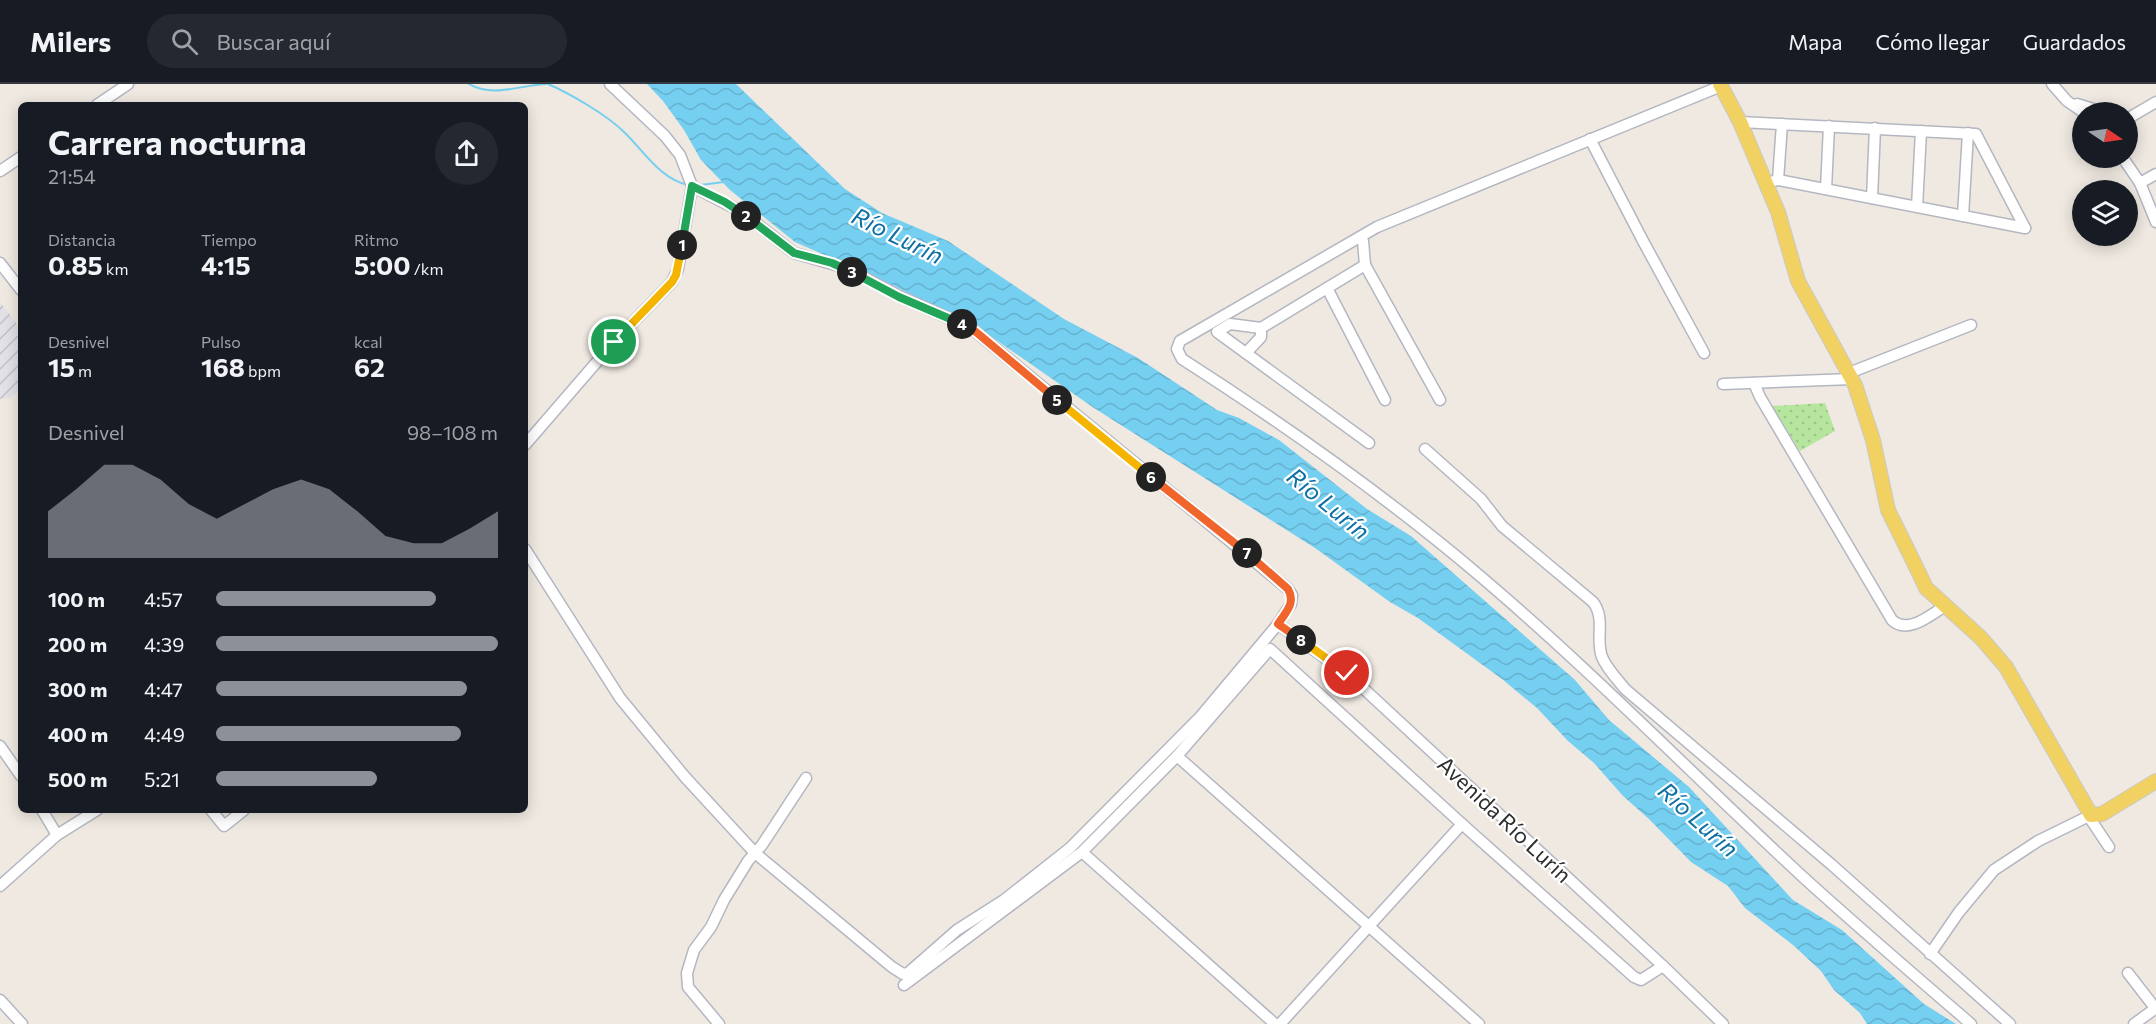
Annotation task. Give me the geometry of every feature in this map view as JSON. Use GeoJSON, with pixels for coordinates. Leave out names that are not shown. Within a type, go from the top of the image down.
{"type":"FeatureCollection","features":[{"type":"Feature","properties":{"kind":"main road"},"geometry":{"type":"LineString","coordinates":[[1720,85],[1772,181],[1778,212],[1798,281],[1850,376],[1873,440],[1888,510],[1926,588],[1981,638],[2006,667],[2090,816],[2102,814],[2156,781]]}},
{"type":"Feature","properties":{"kind":"street"},"geometry":{"type":"LineString","coordinates":[[101,102],[128,84]]}},
{"type":"Feature","properties":{"kind":"street"},"geometry":{"type":"LineString","coordinates":[[528,442],[614,342],[672,282],[678,269],[692,186],[680,155],[665,136],[610,84]]}},
{"type":"Feature","properties":{"kind":"street"},"geometry":{"type":"LineString","coordinates":[[2052,84],[2072,104]]}},
{"type":"Feature","properties":{"kind":"street"},"geometry":{"type":"LineString","coordinates":[[1720,85],[1377,227],[1180,341],[1177,349],[1182,359],[1287,428],[1402,513],[1479,575],[1803,877],[1971,1024]]}},
{"type":"Feature","properties":{"kind":"street"},"geometry":{"type":"LineString","coordinates":[[2067,100],[2073,102]]}},
{"type":"Feature","properties":{"kind":"street"},"geometry":{"type":"LineString","coordinates":[[2138,113],[2156,102]]}},
{"type":"Feature","properties":{"kind":"street"},"geometry":{"type":"LineString","coordinates":[[1740,122],[1875,128],[1976,134],[2025,228],[1826,189],[1772,181],[1782,124]]}},
{"type":"Feature","properties":{"kind":"street"},"geometry":{"type":"LineString","coordinates":[[1826,189],[1828,126]]}},
{"type":"Feature","properties":{"kind":"street"},"geometry":{"type":"LineString","coordinates":[[1872,198],[1875,128]]}},
{"type":"Feature","properties":{"kind":"street"},"geometry":{"type":"LineString","coordinates":[[1917,207],[1921,131]]}},
{"type":"Feature","properties":{"kind":"street"},"geometry":{"type":"LineString","coordinates":[[1963,216],[1968,133]]}},
{"type":"Feature","properties":{"kind":"street"},"geometry":{"type":"LineString","coordinates":[[1590,139],[1704,353]]}},
{"type":"Feature","properties":{"kind":"street"},"geometry":{"type":"LineString","coordinates":[[0,171],[18,159]]}},
{"type":"Feature","properties":{"kind":"street"},"geometry":{"type":"LineString","coordinates":[[2130,168],[2140,183],[2156,222]]}},
{"type":"Feature","properties":{"kind":"street"},"geometry":{"type":"LineString","coordinates":[[2140,183],[2156,174]]}},
{"type":"Feature","properties":{"kind":"street"},"geometry":{"type":"LineString","coordinates":[[528,554],[627,707],[685,777],[755,853],[892,968],[903,974],[908,973],[957,930],[1004,900],[1070,848],[1201,716],[1278,624],[1291,604],[1292,595],[1288,589],[1239,546],[1049,394],[976,332],[899,297],[846,268],[794,253],[741,212],[692,186]]}},
{"type":"Feature","properties":{"kind":"street"},"geometry":{"type":"LineString","coordinates":[[1361,237],[1365,265],[1440,400]]}},
{"type":"Feature","properties":{"kind":"street"},"geometry":{"type":"LineString","coordinates":[[0,263],[18,287]]}},
{"type":"Feature","properties":{"kind":"street"},"geometry":{"type":"LineString","coordinates":[[1365,265],[1261,328],[1230,324],[1217,332],[1369,443]]}},
{"type":"Feature","properties":{"kind":"street"},"geometry":{"type":"LineString","coordinates":[[1327,288],[1384,400]]}},
{"type":"Feature","properties":{"kind":"street"},"geometry":{"type":"LineString","coordinates":[[1723,384],[1850,376],[1971,325]]}},
{"type":"Feature","properties":{"kind":"street"},"geometry":{"type":"LineString","coordinates":[[1246,353],[1261,337],[1261,328]]}},
{"type":"Feature","properties":{"kind":"street"},"geometry":{"type":"LineString","coordinates":[[1754,383],[1760,397],[1892,621],[1898,625],[1907,626],[1945,606]]}},
{"type":"Feature","properties":{"kind":"street"},"geometry":{"type":"LineString","coordinates":[[1425,449],[1480,499],[1502,526],[1593,602],[1600,617],[1602,656],[1608,668],[1625,688],[1832,866],[2010,1024]]}},
{"type":"Feature","properties":{"kind":"street","name":"Avenida Río Lurín"},"geometry":{"type":"LineString","coordinates":[[1278,624],[1350,676],[1723,1024]]}},
{"type":"Feature","properties":{"kind":"street"},"geometry":{"type":"LineString","coordinates":[[904,985],[1082,852],[1177,756],[1270,649],[1634,977],[1641,980],[1663,966]]}},
{"type":"Feature","properties":{"kind":"street"},"geometry":{"type":"LineString","coordinates":[[0,746],[18,772]]}},
{"type":"Feature","properties":{"kind":"street"},"geometry":{"type":"LineString","coordinates":[[1177,756],[1479,1024]]}},
{"type":"Feature","properties":{"kind":"street"},"geometry":{"type":"LineString","coordinates":[[719,1024],[687,987],[687,973],[694,950],[711,927],[724,900],[806,778]]}},
{"type":"Feature","properties":{"kind":"street"},"geometry":{"type":"LineString","coordinates":[[44,813],[57,835]]}},
{"type":"Feature","properties":{"kind":"street"},"geometry":{"type":"LineString","coordinates":[[0,886],[57,835],[92,813]]}},
{"type":"Feature","properties":{"kind":"street"},"geometry":{"type":"LineString","coordinates":[[213,813],[224,826],[240,813]]}},
{"type":"Feature","properties":{"kind":"street"},"geometry":{"type":"LineString","coordinates":[[1930,954],[1959,912],[1994,870],[2038,842],[2090,816],[2109,847]]}},
{"type":"Feature","properties":{"kind":"street"},"geometry":{"type":"LineString","coordinates":[[1280,1024],[1462,824]]}},
{"type":"Feature","properties":{"kind":"street"},"geometry":{"type":"LineString","coordinates":[[1082,852],[1275,1024]]}},
{"type":"Feature","properties":{"kind":"street"},"geometry":{"type":"LineString","coordinates":[[2128,973],[2155,1008],[2134,1024]]}},
{"type":"Feature","properties":{"kind":"street"},"geometry":{"type":"LineString","coordinates":[[0,1000],[22,1024]]}},
{"type":"Feature","properties":{"kind":"shaded area"},"geometry":{"type":"Polygon","coordinates":[[[0,302],[18,325],[18,391],[10,398],[0,399],[0,302]]]}},
{"type":"Feature","properties":{"kind":"green space"},"geometry":{"type":"Polygon","coordinates":[[[1825,403],[1835,431],[1800,451],[1772,406],[1825,403]]]}},
{"type":"Feature","properties":{"kind":"water","name":"Río Lurín"},"geometry":{"type":"Polygon","coordinates":[[[647,84],[736,84],[845,189],[882,213],[948,241],[1064,319],[1138,358],[1217,410],[1239,418],[1279,440],[1367,509],[1411,536],[1575,680],[1609,720],[1689,787],[1793,900],[1842,930],[1924,1004],[1956,1024],[1867,1024],[1860,1013],[1834,990],[1821,971],[1793,945],[1745,908],[1728,886],[1691,862],[1623,796],[1594,763],[1568,741],[1537,708],[1502,679],[1315,548],[1094,408],[979,328],[888,283],[795,242],[730,190],[701,160],[684,130],[663,101],[647,84]]]}},
{"type":"Feature","properties":{"kind":"waterway"},"geometry":{"type":"LineString","coordinates":[[469,84],[487,90],[507,90],[546,84]]}},
{"type":"Feature","properties":{"kind":"waterway"},"geometry":{"type":"LineString","coordinates":[[548,84],[608,119],[624,132],[661,171],[678,182],[688,185]]}},
{"type":"Feature","properties":{"kind":"waterway"},"geometry":{"type":"LineString","coordinates":[[700,185],[724,182]]}},
{"type":"Feature","properties":{"kind":"route"},"geometry":{"type":"LineString","coordinates":[[614,342],[672,282],[676,275],[692,186],[741,212],[794,253],[846,268],[899,297],[971,328],[1049,394],[1239,546],[1288,589],[1292,595],[1291,604],[1278,624],[1347,673]]}}]}
